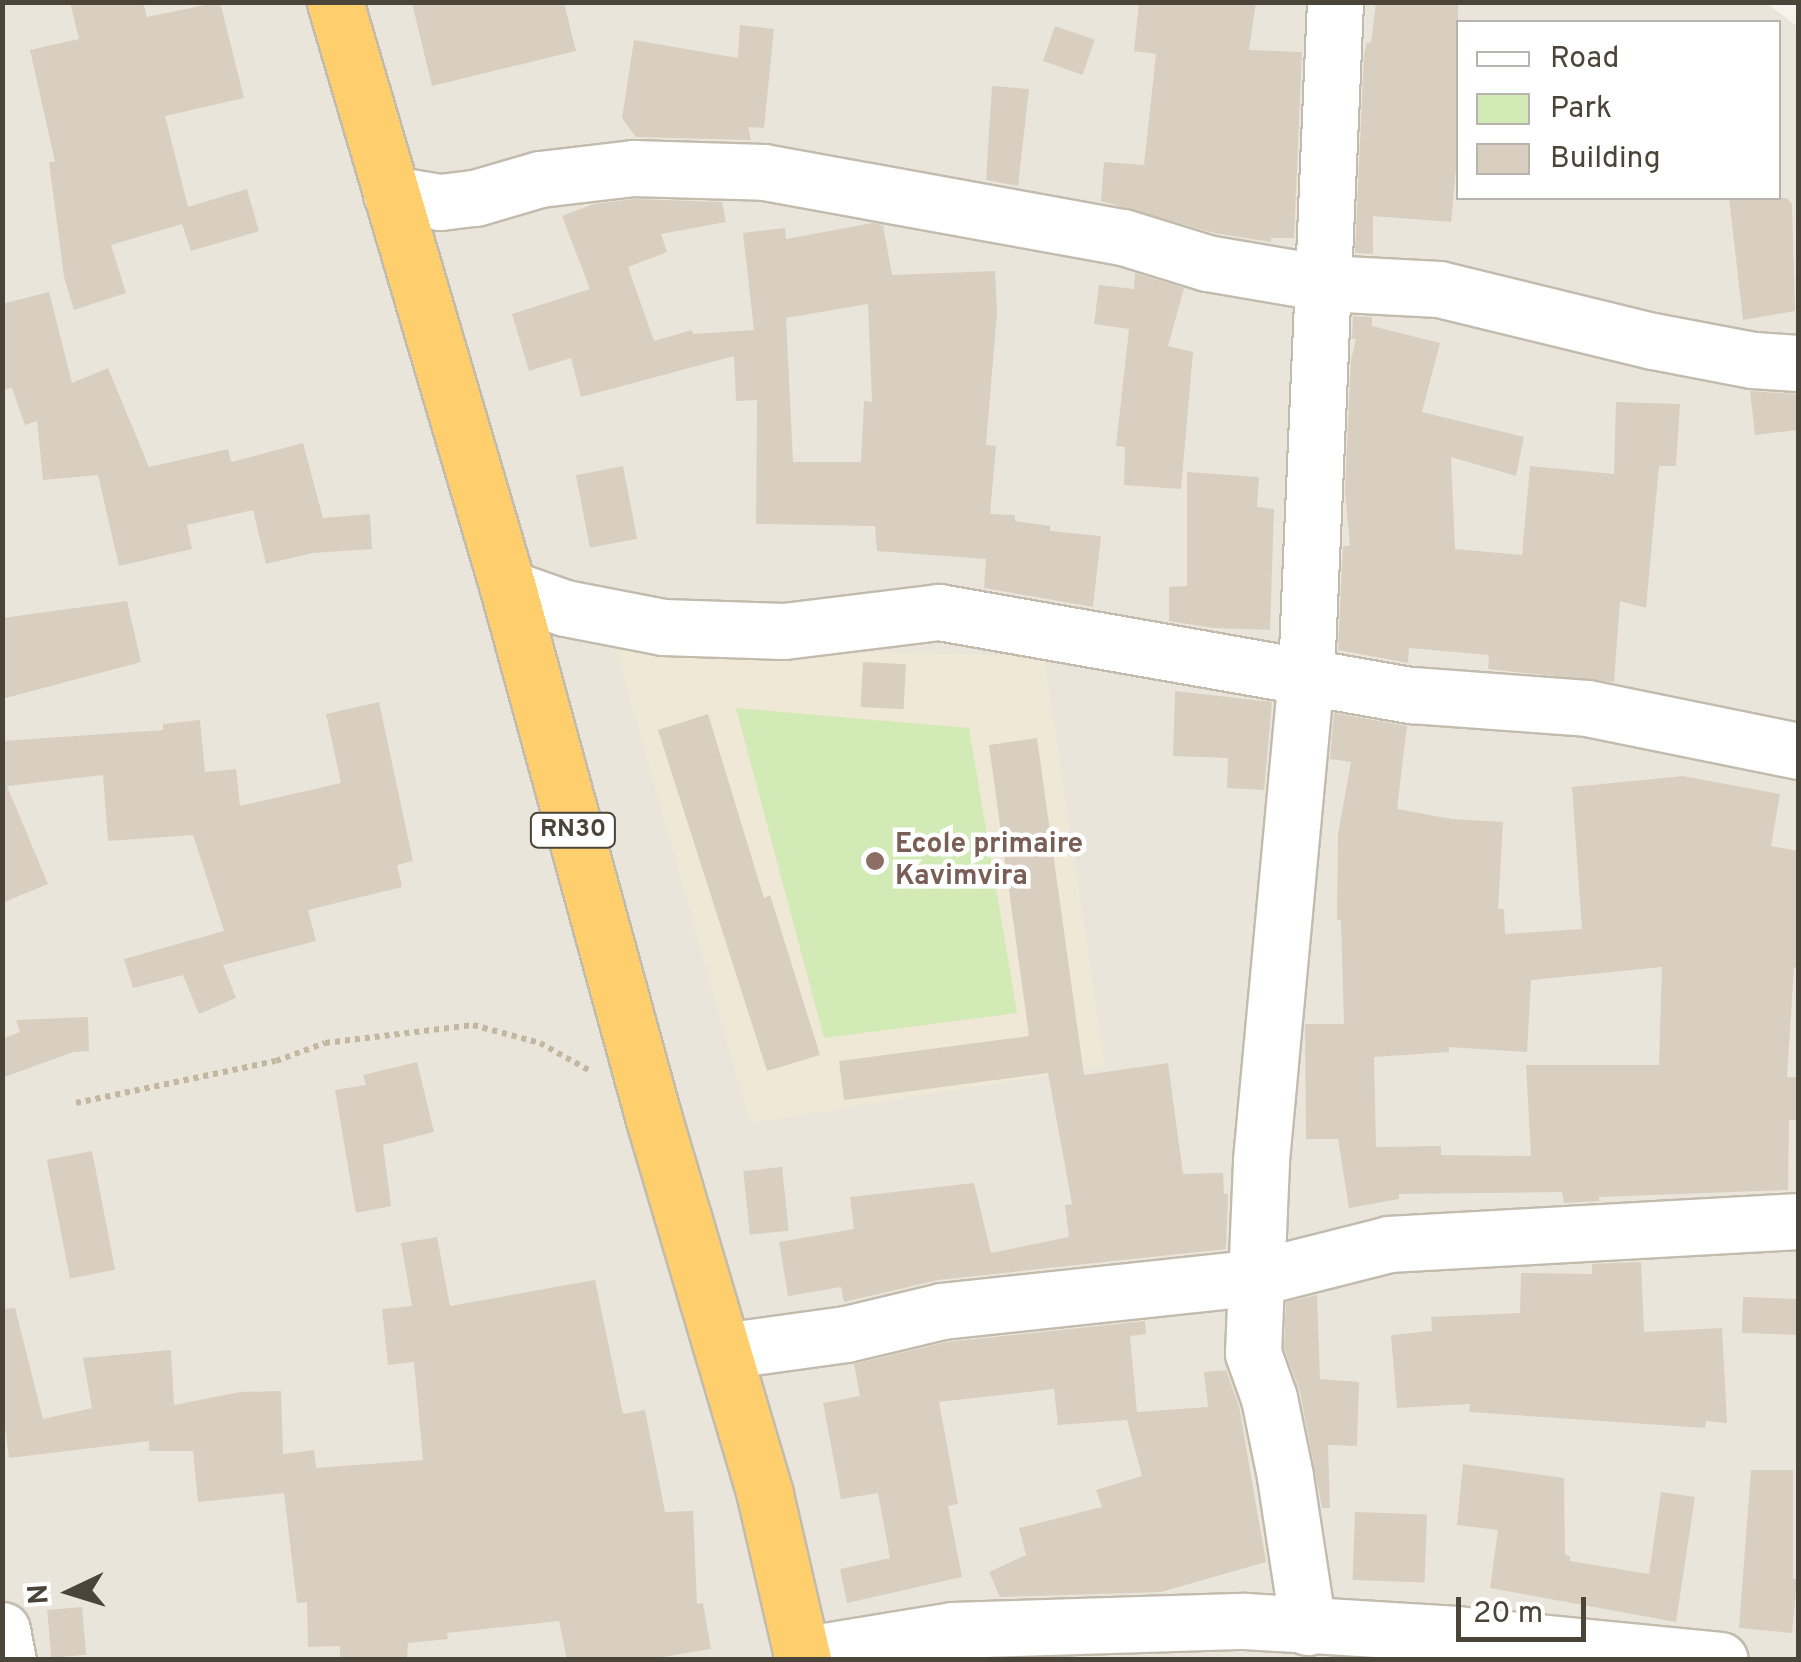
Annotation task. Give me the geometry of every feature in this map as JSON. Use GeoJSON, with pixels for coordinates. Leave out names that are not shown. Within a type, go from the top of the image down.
{"type":"FeatureCollection","features":[{"type":"Feature","properties":{"kind":"highway","name":"RN30"},"geometry":{"type":"LineString","coordinates":[[335,2],[508,588],[653,1116],[765,1494],[802,1657]]}},
{"type":"Feature","properties":{"kind":"street"},"geometry":{"type":"LineString","coordinates":[[1308,1627],[1285,1476],[1268,1398],[1253,1353],[1260,1278],[1261,1160],[1306,674],[1335,2]]}},
{"type":"Feature","properties":{"kind":"street"},"geometry":{"type":"LineString","coordinates":[[390,194],[440,202],[540,178],[633,168],[764,172],[1123,238],[1207,263],[1325,283],[1440,289],[1653,341],[1753,360],[1798,363]]}},
{"type":"Feature","properties":{"kind":"street"},"geometry":{"type":"LineString","coordinates":[[508,588],[565,608],[663,627],[784,631],[939,612],[1412,695],[1587,708],[1798,751]]}},
{"type":"Feature","properties":{"kind":"street"},"geometry":{"type":"LineString","coordinates":[[723,1351],[846,1334],[942,1311],[1260,1278],[1389,1244],[1798,1221]]}},
{"type":"Feature","properties":{"kind":"street"},"geometry":{"type":"LineString","coordinates":[[802,1657],[952,1630],[1246,1621],[1457,1634],[1720,1660]]}},
{"type":"Feature","properties":{"kind":"street"},"geometry":{"type":"LineString","coordinates":[[2,1630],[8,1660]]}},
{"type":"Feature","properties":{"kind":"path"},"geometry":{"type":"LineString","coordinates":[[76,1103],[276,1060],[325,1043],[473,1025],[540,1043],[587,1069],[653,1116]]}},
{"type":"Feature","properties":{"kind":"shaded area"},"geometry":{"type":"Polygon","coordinates":[[[1765,2],[1798,27],[1798,1659],[3,1660],[3,3],[1765,2]]]}},
{"type":"Feature","properties":{"kind":"shaded area","name":"Ecole primaire Kavimvira"},"geometry":{"type":"Polygon","coordinates":[[[615,646],[1044,656],[1105,1066],[750,1123],[615,646]]]}},
{"type":"Feature","properties":{"kind":"green space"},"geometry":{"type":"Polygon","coordinates":[[[736,708],[969,728],[1017,1013],[824,1038],[736,708]]]}},
{"type":"Feature","properties":{"kind":"building"},"geometry":{"type":"Polygon","coordinates":[[[70,2],[143,2],[147,17],[220,2],[244,98],[165,116],[188,207],[247,189],[259,231],[191,251],[182,224],[111,245],[126,293],[74,310],[64,277],[49,162],[55,162],[30,50],[79,39],[70,2]]]}},
{"type":"Feature","properties":{"kind":"building"},"geometry":{"type":"Polygon","coordinates":[[[1139,2],[1256,2],[1249,50],[1302,52],[1294,238],[1271,238],[1271,242],[1214,233],[1101,201],[1104,162],[1144,165],[1156,54],[1134,51],[1139,2]]]}},
{"type":"Feature","properties":{"kind":"building"},"geometry":{"type":"Polygon","coordinates":[[[1376,2],[1458,2],[1456,168],[1451,222],[1373,216],[1373,254],[1355,253],[1364,55],[1367,42],[1371,43],[1376,2]]]}},
{"type":"Feature","properties":{"kind":"building"},"geometry":{"type":"Polygon","coordinates":[[[412,3],[564,3],[576,51],[432,86],[412,3]]]}},
{"type":"Feature","properties":{"kind":"building"},"geometry":{"type":"Polygon","coordinates":[[[740,25],[774,29],[764,128],[748,127],[751,140],[636,137],[622,118],[634,40],[738,58],[740,25]]]}},
{"type":"Feature","properties":{"kind":"building"},"geometry":{"type":"Polygon","coordinates":[[[1055,26],[1095,40],[1083,75],[1043,61],[1055,26]]]}},
{"type":"Feature","properties":{"kind":"building"},"geometry":{"type":"Polygon","coordinates":[[[992,86],[1029,89],[1018,186],[986,180],[992,86]]]}},
{"type":"Feature","properties":{"kind":"building"},"geometry":{"type":"Polygon","coordinates":[[[1787,198],[1792,204],[1795,311],[1743,320],[1729,200],[1787,198]]]}},
{"type":"Feature","properties":{"kind":"building"},"geometry":{"type":"Polygon","coordinates":[[[634,199],[722,202],[726,222],[661,234],[667,252],[628,267],[654,341],[692,330],[693,334],[754,330],[743,233],[785,228],[786,239],[873,223],[883,225],[892,275],[995,271],[997,312],[986,445],[996,446],[990,514],[1015,515],[1015,521],[1050,526],[1050,531],[1101,536],[1093,607],[984,588],[986,559],[877,551],[875,526],[756,524],[757,400],[736,401],[734,356],[581,397],[571,358],[529,371],[512,314],[590,289],[562,216],[594,204],[634,199]],[[868,304],[786,318],[793,462],[861,462],[864,401],[872,402],[868,304]]]}},
{"type":"Feature","properties":{"kind":"building"},"geometry":{"type":"Polygon","coordinates":[[[1135,273],[1184,288],[1168,346],[1193,352],[1181,489],[1124,485],[1125,447],[1116,446],[1129,329],[1094,324],[1099,285],[1134,289],[1135,273]]]}},
{"type":"Feature","properties":{"kind":"building"},"geometry":{"type":"Polygon","coordinates":[[[49,292],[72,383],[108,368],[149,467],[228,449],[231,462],[303,443],[323,518],[370,514],[372,549],[313,553],[266,564],[253,510],[187,525],[192,549],[119,566],[98,475],[43,480],[37,421],[25,425],[12,388],[2,390],[2,304],[49,292]]]}},
{"type":"Feature","properties":{"kind":"building"},"geometry":{"type":"Polygon","coordinates":[[[1353,316],[1372,317],[1372,326],[1440,343],[1422,412],[1524,437],[1516,476],[1451,457],[1455,549],[1522,555],[1530,466],[1614,474],[1616,402],[1680,404],[1676,466],[1659,466],[1646,608],[1620,601],[1614,682],[1488,669],[1489,655],[1409,648],[1408,663],[1338,650],[1343,546],[1350,546],[1345,490],[1351,360],[1356,339],[1352,339],[1353,316]]]}},
{"type":"Feature","properties":{"kind":"building"},"geometry":{"type":"Polygon","coordinates":[[[1750,391],[1798,394],[1798,430],[1755,435],[1750,391]]]}},
{"type":"Feature","properties":{"kind":"building"},"geometry":{"type":"Polygon","coordinates":[[[623,466],[637,539],[590,548],[576,475],[623,466]]]}},
{"type":"Feature","properties":{"kind":"building"},"geometry":{"type":"Polygon","coordinates":[[[1187,472],[1259,477],[1257,507],[1274,509],[1270,630],[1213,628],[1169,621],[1169,587],[1187,586],[1187,472]]]}},
{"type":"Feature","properties":{"kind":"building"},"geometry":{"type":"Polygon","coordinates":[[[127,601],[141,662],[2,699],[2,618],[127,601]]]}},
{"type":"Feature","properties":{"kind":"building"},"geometry":{"type":"Polygon","coordinates":[[[863,662],[906,664],[904,709],[861,707],[863,662]]]}},
{"type":"Feature","properties":{"kind":"building"},"geometry":{"type":"Polygon","coordinates":[[[1175,691],[1272,702],[1264,790],[1227,788],[1228,758],[1173,756],[1175,691]]]}},
{"type":"Feature","properties":{"kind":"building"},"geometry":{"type":"Polygon","coordinates":[[[379,702],[413,861],[397,865],[402,887],[308,910],[316,941],[223,965],[236,998],[199,1014],[183,975],[133,988],[124,959],[224,931],[193,835],[108,841],[103,775],[7,786],[48,884],[2,903],[2,741],[163,730],[163,724],[200,720],[205,772],[236,769],[240,806],[341,783],[326,714],[379,702]]]}},
{"type":"Feature","properties":{"kind":"building"},"geometry":{"type":"Polygon","coordinates":[[[1334,713],[1407,726],[1397,809],[1452,819],[1503,822],[1498,909],[1504,909],[1505,934],[1582,929],[1572,787],[1683,776],[1780,794],[1771,846],[1798,851],[1798,968],[1794,967],[1787,1077],[1798,1077],[1798,1120],[1789,1120],[1788,1190],[1599,1197],[1599,1201],[1564,1203],[1562,1192],[1399,1194],[1399,1199],[1349,1208],[1338,1139],[1306,1139],[1305,1024],[1344,1024],[1341,920],[1337,920],[1338,834],[1351,762],[1330,759],[1334,713]],[[1662,967],[1531,980],[1527,1052],[1449,1047],[1449,1052],[1374,1057],[1376,1147],[1441,1146],[1441,1155],[1531,1156],[1526,1065],[1659,1065],[1662,967]]]}},
{"type":"Feature","properties":{"kind":"building"},"geometry":{"type":"Polygon","coordinates":[[[708,714],[764,898],[770,895],[820,1055],[767,1071],[658,730],[708,714]]]}},
{"type":"Feature","properties":{"kind":"building"},"geometry":{"type":"Polygon","coordinates":[[[1037,738],[1084,1075],[1168,1063],[1183,1174],[1223,1173],[1224,1194],[1228,1194],[1226,1249],[938,1280],[844,1302],[841,1287],[788,1296],[779,1242],[854,1229],[850,1197],[974,1183],[991,1253],[1069,1237],[1065,1205],[1072,1204],[1048,1073],[844,1100],[839,1061],[1029,1036],[989,745],[1037,738]]]}},
{"type":"Feature","properties":{"kind":"building"},"geometry":{"type":"Polygon","coordinates":[[[88,1017],[89,1051],[73,1052],[2,1078],[2,1039],[20,1032],[16,1020],[88,1017]]]}},
{"type":"Feature","properties":{"kind":"building"},"geometry":{"type":"Polygon","coordinates":[[[417,1062],[434,1132],[383,1145],[391,1206],[356,1213],[335,1090],[366,1085],[363,1075],[417,1062]]]}},
{"type":"Feature","properties":{"kind":"building"},"geometry":{"type":"Polygon","coordinates":[[[92,1151],[115,1270],[70,1279],[47,1160],[92,1151]]]}},
{"type":"Feature","properties":{"kind":"building"},"geometry":{"type":"Polygon","coordinates":[[[782,1167],[789,1231],[750,1235],[743,1171],[782,1167]]]}},
{"type":"Feature","properties":{"kind":"building"},"geometry":{"type":"Polygon","coordinates":[[[437,1237],[450,1306],[595,1280],[623,1414],[645,1410],[665,1512],[693,1511],[697,1604],[703,1603],[711,1649],[645,1660],[567,1660],[559,1621],[447,1633],[448,1639],[408,1643],[407,1660],[340,1660],[340,1646],[308,1647],[307,1602],[297,1603],[284,1493],[198,1502],[193,1451],[149,1451],[149,1441],[9,1458],[2,1402],[2,1309],[15,1308],[43,1419],[92,1408],[83,1358],[171,1350],[174,1405],[240,1392],[281,1391],[283,1454],[314,1450],[316,1468],[423,1460],[414,1362],[388,1365],[382,1309],[412,1306],[401,1243],[437,1237]]]}},
{"type":"Feature","properties":{"kind":"building"},"geometry":{"type":"Polygon","coordinates":[[[1641,1262],[1644,1332],[1722,1328],[1727,1423],[1706,1421],[1705,1428],[1469,1412],[1470,1404],[1397,1408],[1391,1335],[1432,1331],[1431,1317],[1520,1313],[1521,1273],[1592,1274],[1592,1264],[1641,1262]]]}},
{"type":"Feature","properties":{"kind":"building"},"geometry":{"type":"Polygon","coordinates":[[[1317,1295],[1320,1379],[1359,1382],[1357,1446],[1328,1445],[1330,1508],[1322,1508],[1300,1392],[1284,1348],[1286,1302],[1317,1295]]]}},
{"type":"Feature","properties":{"kind":"building"},"geometry":{"type":"Polygon","coordinates":[[[1743,1297],[1798,1299],[1797,1335],[1742,1333],[1743,1297]]]}},
{"type":"Feature","properties":{"kind":"building"},"geometry":{"type":"Polygon","coordinates":[[[1145,1321],[1146,1334],[1130,1336],[1137,1412],[1208,1407],[1204,1372],[1226,1370],[1239,1406],[1266,1562],[1161,1592],[1000,1597],[989,1572],[1026,1555],[1019,1528],[1102,1507],[1096,1490],[1142,1476],[1127,1420],[1058,1425],[1054,1389],[939,1402],[958,1504],[948,1506],[962,1577],[847,1603],[840,1569],[890,1558],[878,1493],[841,1499],[823,1403],[860,1396],[854,1364],[947,1342],[1145,1321]]]}},
{"type":"Feature","properties":{"kind":"building"},"geometry":{"type":"Polygon","coordinates":[[[1463,1464],[1564,1478],[1565,1555],[1570,1556],[1570,1561],[1649,1574],[1661,1492],[1695,1497],[1676,1622],[1490,1588],[1498,1530],[1457,1525],[1463,1464]]]}},
{"type":"Feature","properties":{"kind":"building"},"geometry":{"type":"Polygon","coordinates":[[[1751,1470],[1793,1470],[1793,1579],[1797,1579],[1792,1633],[1739,1628],[1751,1470]]]}},
{"type":"Feature","properties":{"kind":"building"},"geometry":{"type":"Polygon","coordinates":[[[1355,1512],[1427,1515],[1425,1582],[1353,1580],[1355,1512]]]}},
{"type":"Feature","properties":{"kind":"building"},"geometry":{"type":"Polygon","coordinates":[[[82,1607],[86,1655],[51,1658],[47,1610],[82,1607]]]}},
{"type":"Feature","properties":{"kind":"place","name":"Ecole primaire Kavimvira"},"geometry":{"type":"Point","coordinates":[875,861]}}]}
